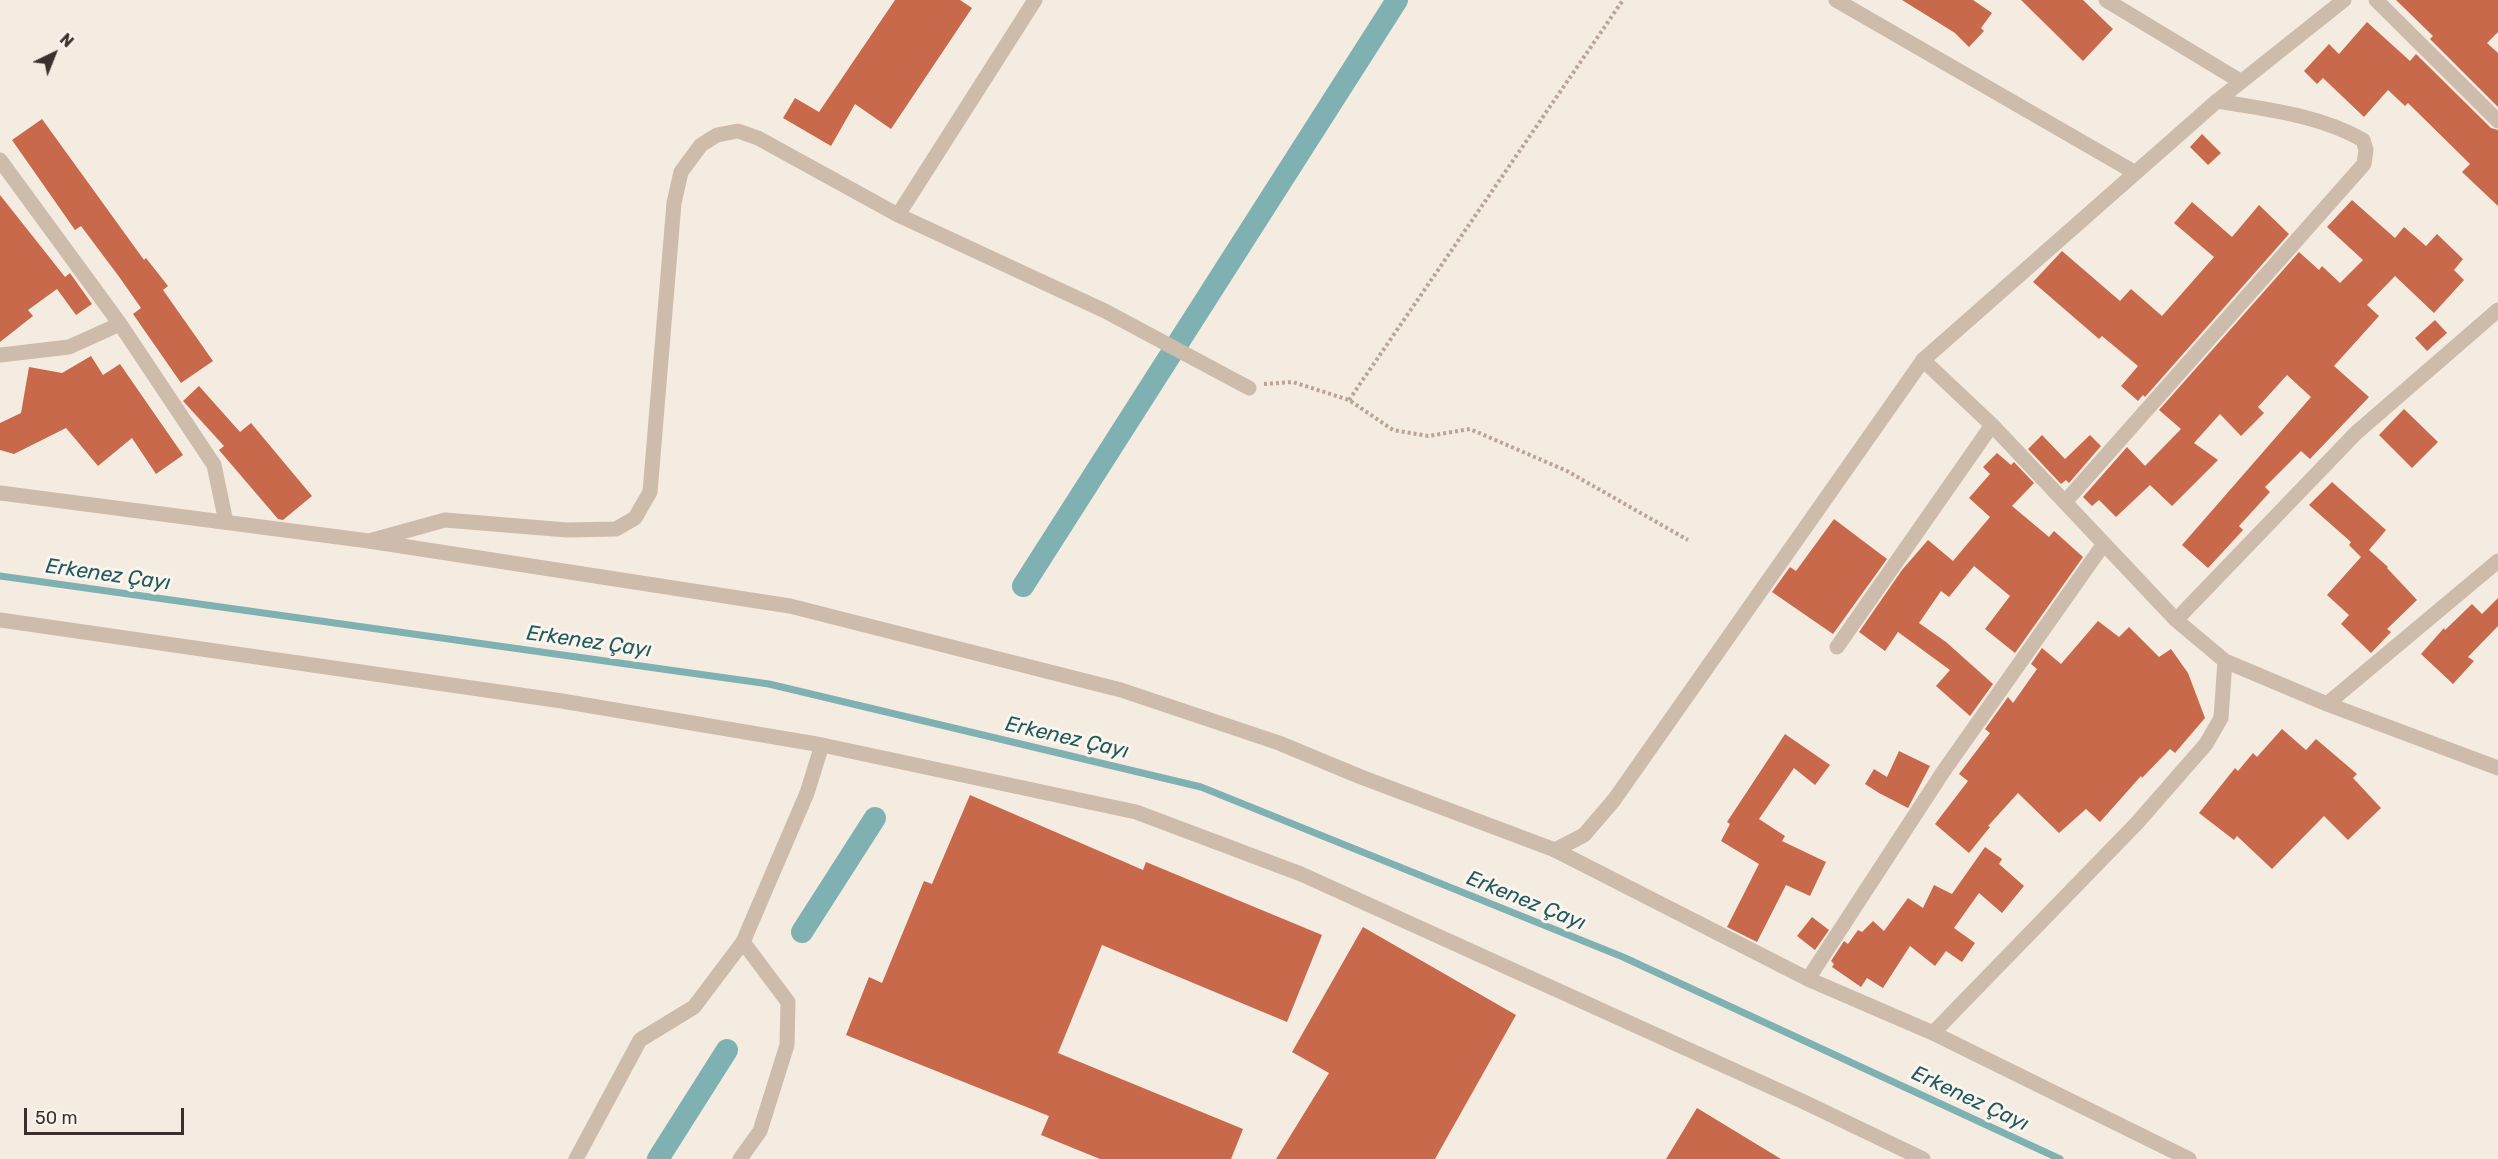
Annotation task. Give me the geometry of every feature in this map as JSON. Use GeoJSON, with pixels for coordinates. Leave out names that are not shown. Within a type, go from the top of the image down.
{"type":"FeatureCollection","features":[{"type":"Feature","properties":{"kind":"street"},"geometry":{"type":"LineString","coordinates":[[898,215],[1035,0]]}},
{"type":"Feature","properties":{"kind":"street"},"geometry":{"type":"LineString","coordinates":[[1836,0],[2134,172]]}},
{"type":"Feature","properties":{"kind":"street"},"geometry":{"type":"LineString","coordinates":[[2106,0],[2240,81]]}},
{"type":"Feature","properties":{"kind":"street"},"geometry":{"type":"LineString","coordinates":[[1555,850],[1584,835],[1614,800],[1923,360],[2240,81],[2344,0]]}},
{"type":"Feature","properties":{"kind":"street"},"geometry":{"type":"LineString","coordinates":[[2376,0],[2498,121]]}},
{"type":"Feature","properties":{"kind":"street"},"geometry":{"type":"LineString","coordinates":[[2065,502],[2364,164],[2366,150],[2363,140],[2342,127],[2267,109],[2217,101]]}},
{"type":"Feature","properties":{"kind":"street"},"geometry":{"type":"LineString","coordinates":[[369,541],[445,520],[567,530],[616,529],[635,518],[650,492],[674,204],[681,172],[701,145],[717,135],[738,131],[758,138],[898,215],[1105,311],[1249,388]]}},
{"type":"Feature","properties":{"kind":"street"},"geometry":{"type":"LineString","coordinates":[[0,160],[120,324],[214,465],[226,522]]}},
{"type":"Feature","properties":{"kind":"street"},"geometry":{"type":"LineString","coordinates":[[2176,620],[2356,433],[2498,310]]}},
{"type":"Feature","properties":{"kind":"street"},"geometry":{"type":"LineString","coordinates":[[0,354],[69,347],[120,324]]}},
{"type":"Feature","properties":{"kind":"street"},"geometry":{"type":"LineString","coordinates":[[1923,360],[1992,424],[2103,545],[2176,620],[2225,661],[2327,704],[2498,768]]}},
{"type":"Feature","properties":{"kind":"street"},"geometry":{"type":"LineString","coordinates":[[1837,646],[1992,424]]}},
{"type":"Feature","properties":{"kind":"street"},"geometry":{"type":"LineString","coordinates":[[0,493],[369,541],[790,606],[1110,687],[1279,743],[1361,777],[1555,850],[1808,979],[1933,1033],[2189,1159]]}},
{"type":"Feature","properties":{"kind":"street"},"geometry":{"type":"LineString","coordinates":[[1808,979],[1943,772],[2103,545]]}},
{"type":"Feature","properties":{"kind":"street"},"geometry":{"type":"LineString","coordinates":[[2327,704],[2498,561]]}},
{"type":"Feature","properties":{"kind":"street"},"geometry":{"type":"LineString","coordinates":[[0,620],[562,701],[822,745],[1136,812],[1301,874],[1791,1096],[1923,1159]]}},
{"type":"Feature","properties":{"kind":"street"},"geometry":{"type":"LineString","coordinates":[[1933,1033],[2136,823],[2206,744],[2221,718],[2225,661]]}},
{"type":"Feature","properties":{"kind":"street"},"geometry":{"type":"LineString","coordinates":[[576,1159],[640,1040],[694,1007],[743,942],[807,793],[822,745]]}},
{"type":"Feature","properties":{"kind":"street"},"geometry":{"type":"LineString","coordinates":[[740,1159],[760,1131],[787,1045],[788,1002],[743,942]]}},
{"type":"Feature","properties":{"kind":"path"},"geometry":{"type":"LineString","coordinates":[[1349,400],[1623,0]]}},
{"type":"Feature","properties":{"kind":"path"},"geometry":{"type":"LineString","coordinates":[[1249,388],[1262,384],[1293,382],[1349,400],[1393,430],[1428,436],[1470,429],[1567,471],[1688,540]]}},
{"type":"Feature","properties":{"kind":"building"},"geometry":{"type":"Polygon","coordinates":[[[895,0],[960,0],[972,8],[891,129],[855,104],[831,146],[783,118],[795,98],[819,112],[895,0]]]}},
{"type":"Feature","properties":{"kind":"building"},"geometry":{"type":"Polygon","coordinates":[[[1902,0],[1973,0],[1992,13],[1981,28],[1984,31],[1969,47],[1955,33],[1902,0]]]}},
{"type":"Feature","properties":{"kind":"building"},"geometry":{"type":"Polygon","coordinates":[[[2021,0],[2083,0],[2113,29],[2083,61],[2021,0]]]}},
{"type":"Feature","properties":{"kind":"building"},"geometry":{"type":"Polygon","coordinates":[[[2396,0],[2498,0],[2498,32],[2487,43],[2498,53],[2498,107],[2430,39],[2433,36],[2396,0]]]}},
{"type":"Feature","properties":{"kind":"building"},"geometry":{"type":"Polygon","coordinates":[[[2367,22],[2410,61],[2416,54],[2491,128],[2498,130],[2498,206],[2462,172],[2470,164],[2408,103],[2405,106],[2388,90],[2364,117],[2323,78],[2317,84],[2304,71],[2329,44],[2339,54],[2367,22]]]}},
{"type":"Feature","properties":{"kind":"building"},"geometry":{"type":"Polygon","coordinates":[[[42,119],[144,260],[146,258],[168,286],[163,290],[213,361],[181,383],[133,314],[141,308],[81,226],[75,230],[12,140],[42,119]]]}},
{"type":"Feature","properties":{"kind":"building"},"geometry":{"type":"Polygon","coordinates":[[[2202,134],[2221,153],[2208,165],[2190,147],[2202,134]]]}},
{"type":"Feature","properties":{"kind":"building"},"geometry":{"type":"Polygon","coordinates":[[[0,195],[65,277],[70,273],[92,304],[76,315],[57,289],[28,310],[33,316],[0,342],[0,195]]]}},
{"type":"Feature","properties":{"kind":"building"},"geometry":{"type":"Polygon","coordinates":[[[2352,200],[2395,238],[2404,227],[2426,246],[2437,234],[2463,259],[2454,270],[2464,280],[2434,313],[2395,276],[2367,305],[2379,316],[2334,366],[2369,397],[2310,459],[2301,451],[2265,487],[2270,492],[2239,526],[2243,530],[2208,568],[2182,545],[2311,397],[2287,375],[2258,407],[2264,413],[2241,436],[2220,414],[2194,443],[2218,460],[2172,506],[2150,485],[2116,517],[2099,500],[2092,506],[2083,497],[2127,447],[2145,466],[2181,429],[2159,410],[2299,252],[2319,270],[2322,266],[2340,283],[2363,260],[2327,227],[2352,200]]]}},
{"type":"Feature","properties":{"kind":"building"},"geometry":{"type":"Polygon","coordinates":[[[2192,202],[2232,237],[2259,205],[2289,234],[2145,397],[2143,395],[2138,401],[2121,386],[2138,366],[2102,336],[2099,339],[2033,282],[2062,251],[2120,301],[2131,289],[2162,316],[2214,257],[2174,223],[2192,202]]]}},
{"type":"Feature","properties":{"kind":"building"},"geometry":{"type":"Polygon","coordinates":[[[2435,320],[2447,333],[2427,351],[2415,338],[2435,320]]]}},
{"type":"Feature","properties":{"kind":"building"},"geometry":{"type":"Polygon","coordinates":[[[91,356],[103,375],[120,364],[183,455],[156,474],[132,438],[98,466],[66,428],[14,454],[0,450],[0,423],[21,413],[29,367],[62,373],[91,356]]]}},
{"type":"Feature","properties":{"kind":"building"},"geometry":{"type":"Polygon","coordinates":[[[199,386],[240,432],[251,423],[312,496],[283,520],[278,519],[219,450],[224,446],[183,401],[199,386]]]}},
{"type":"Feature","properties":{"kind":"building"},"geometry":{"type":"Polygon","coordinates":[[[2404,409],[2438,442],[2412,468],[2379,435],[2404,409]]]}},
{"type":"Feature","properties":{"kind":"building"},"geometry":{"type":"Polygon","coordinates":[[[2042,435],[2065,459],[2090,435],[2101,446],[2069,483],[2066,480],[2061,484],[2028,449],[2042,435]]]}},
{"type":"Feature","properties":{"kind":"building"},"geometry":{"type":"Polygon","coordinates":[[[1997,453],[2011,465],[2014,462],[2034,483],[2012,506],[2049,537],[2054,531],[2083,557],[2015,653],[1985,629],[2010,596],[1974,566],[1949,597],[1941,591],[1919,623],[1946,642],[1993,684],[1970,716],[1936,686],[1950,670],[1898,632],[1885,651],[1859,632],[1902,570],[1928,540],[1953,561],[1990,517],[1969,498],[1990,474],[1983,467],[1997,453]]]}},
{"type":"Feature","properties":{"kind":"building"},"geometry":{"type":"Polygon","coordinates":[[[2332,482],[2386,530],[2369,550],[2388,567],[2417,600],[2387,629],[2391,632],[2371,653],[2341,624],[2349,615],[2327,595],[2361,557],[2349,545],[2351,542],[2309,505],[2332,482]]]}},
{"type":"Feature","properties":{"kind":"building"},"geometry":{"type":"Polygon","coordinates":[[[1834,519],[1887,559],[1833,634],[1772,592],[1790,567],[1796,571],[1834,519]]]}},
{"type":"Feature","properties":{"kind":"building"},"geometry":{"type":"Polygon","coordinates":[[[2498,598],[2498,626],[2468,657],[2474,661],[2453,684],[2421,654],[2444,628],[2445,630],[2472,604],[2482,614],[2498,598]]]}},
{"type":"Feature","properties":{"kind":"building"},"geometry":{"type":"Polygon","coordinates":[[[2098,621],[2119,637],[2129,627],[2159,657],[2171,649],[2188,673],[2205,718],[2175,753],[2170,749],[2142,778],[2141,776],[2100,822],[2086,809],[2059,833],[2018,793],[1988,826],[1990,827],[1969,853],[1935,824],[1968,781],[1959,774],[1990,733],[1985,729],[2008,697],[2013,703],[2037,669],[2031,664],[2042,648],[2061,664],[2098,621]]]}},
{"type":"Feature","properties":{"kind":"building"},"geometry":{"type":"Polygon","coordinates":[[[2282,729],[2306,750],[2316,739],[2357,774],[2353,778],[2381,808],[2348,840],[2324,816],[2272,869],[2237,836],[2234,840],[2199,813],[2235,768],[2238,771],[2253,753],[2257,757],[2282,729]]]}},
{"type":"Feature","properties":{"kind":"building"},"geometry":{"type":"Polygon","coordinates":[[[1785,734],[1830,765],[1815,785],[1794,768],[1759,819],[1785,836],[1782,841],[1826,862],[1810,896],[1786,885],[1757,942],[1727,927],[1759,864],[1721,841],[1730,824],[1727,822],[1785,734]]]}},
{"type":"Feature","properties":{"kind":"building"},"geometry":{"type":"Polygon","coordinates":[[[1899,751],[1930,766],[1908,808],[1865,784],[1874,769],[1887,777],[1899,751]]]}},
{"type":"Feature","properties":{"kind":"building"},"geometry":{"type":"Polygon","coordinates":[[[970,795],[1143,870],[1146,862],[1322,935],[1287,1022],[1102,945],[1058,1053],[1243,1129],[1231,1159],[1100,1159],[1041,1135],[1049,1116],[846,1035],[869,977],[882,983],[924,881],[932,884],[970,795]]]}},
{"type":"Feature","properties":{"kind":"building"},"geometry":{"type":"Polygon","coordinates":[[[1985,847],[2002,859],[1999,864],[2024,886],[2002,913],[1979,893],[1954,928],[1975,943],[1962,962],[1946,951],[1935,966],[1910,946],[1883,988],[1867,978],[1861,987],[1832,967],[1834,964],[1831,961],[1844,941],[1848,944],[1858,930],[1862,932],[1873,921],[1884,931],[1908,898],[1923,908],[1934,885],[1952,894],[1985,847]]]}},
{"type":"Feature","properties":{"kind":"building"},"geometry":{"type":"Polygon","coordinates":[[[1812,917],[1829,930],[1815,950],[1797,936],[1812,917]]]}},
{"type":"Feature","properties":{"kind":"building"},"geometry":{"type":"Polygon","coordinates":[[[1363,927],[1516,1015],[1435,1159],[1276,1159],[1329,1073],[1292,1052],[1363,927]]]}},
{"type":"Feature","properties":{"kind":"building"},"geometry":{"type":"Polygon","coordinates":[[[1697,1108],[1781,1159],[1666,1159],[1697,1108]]]}},
{"type":"Feature","properties":{"kind":"waterway"},"geometry":{"type":"LineString","coordinates":[[1023,586],[1397,0]]}},
{"type":"Feature","properties":{"kind":"waterway","name":"Erkenez Çayı"},"geometry":{"type":"LineString","coordinates":[[0,576],[769,684],[1201,787],[1623,957],[2060,1159]]}},
{"type":"Feature","properties":{"kind":"waterway"},"geometry":{"type":"LineString","coordinates":[[802,932],[875,818]]}},
{"type":"Feature","properties":{"kind":"waterway"},"geometry":{"type":"LineString","coordinates":[[658,1159],[727,1050]]}}]}
